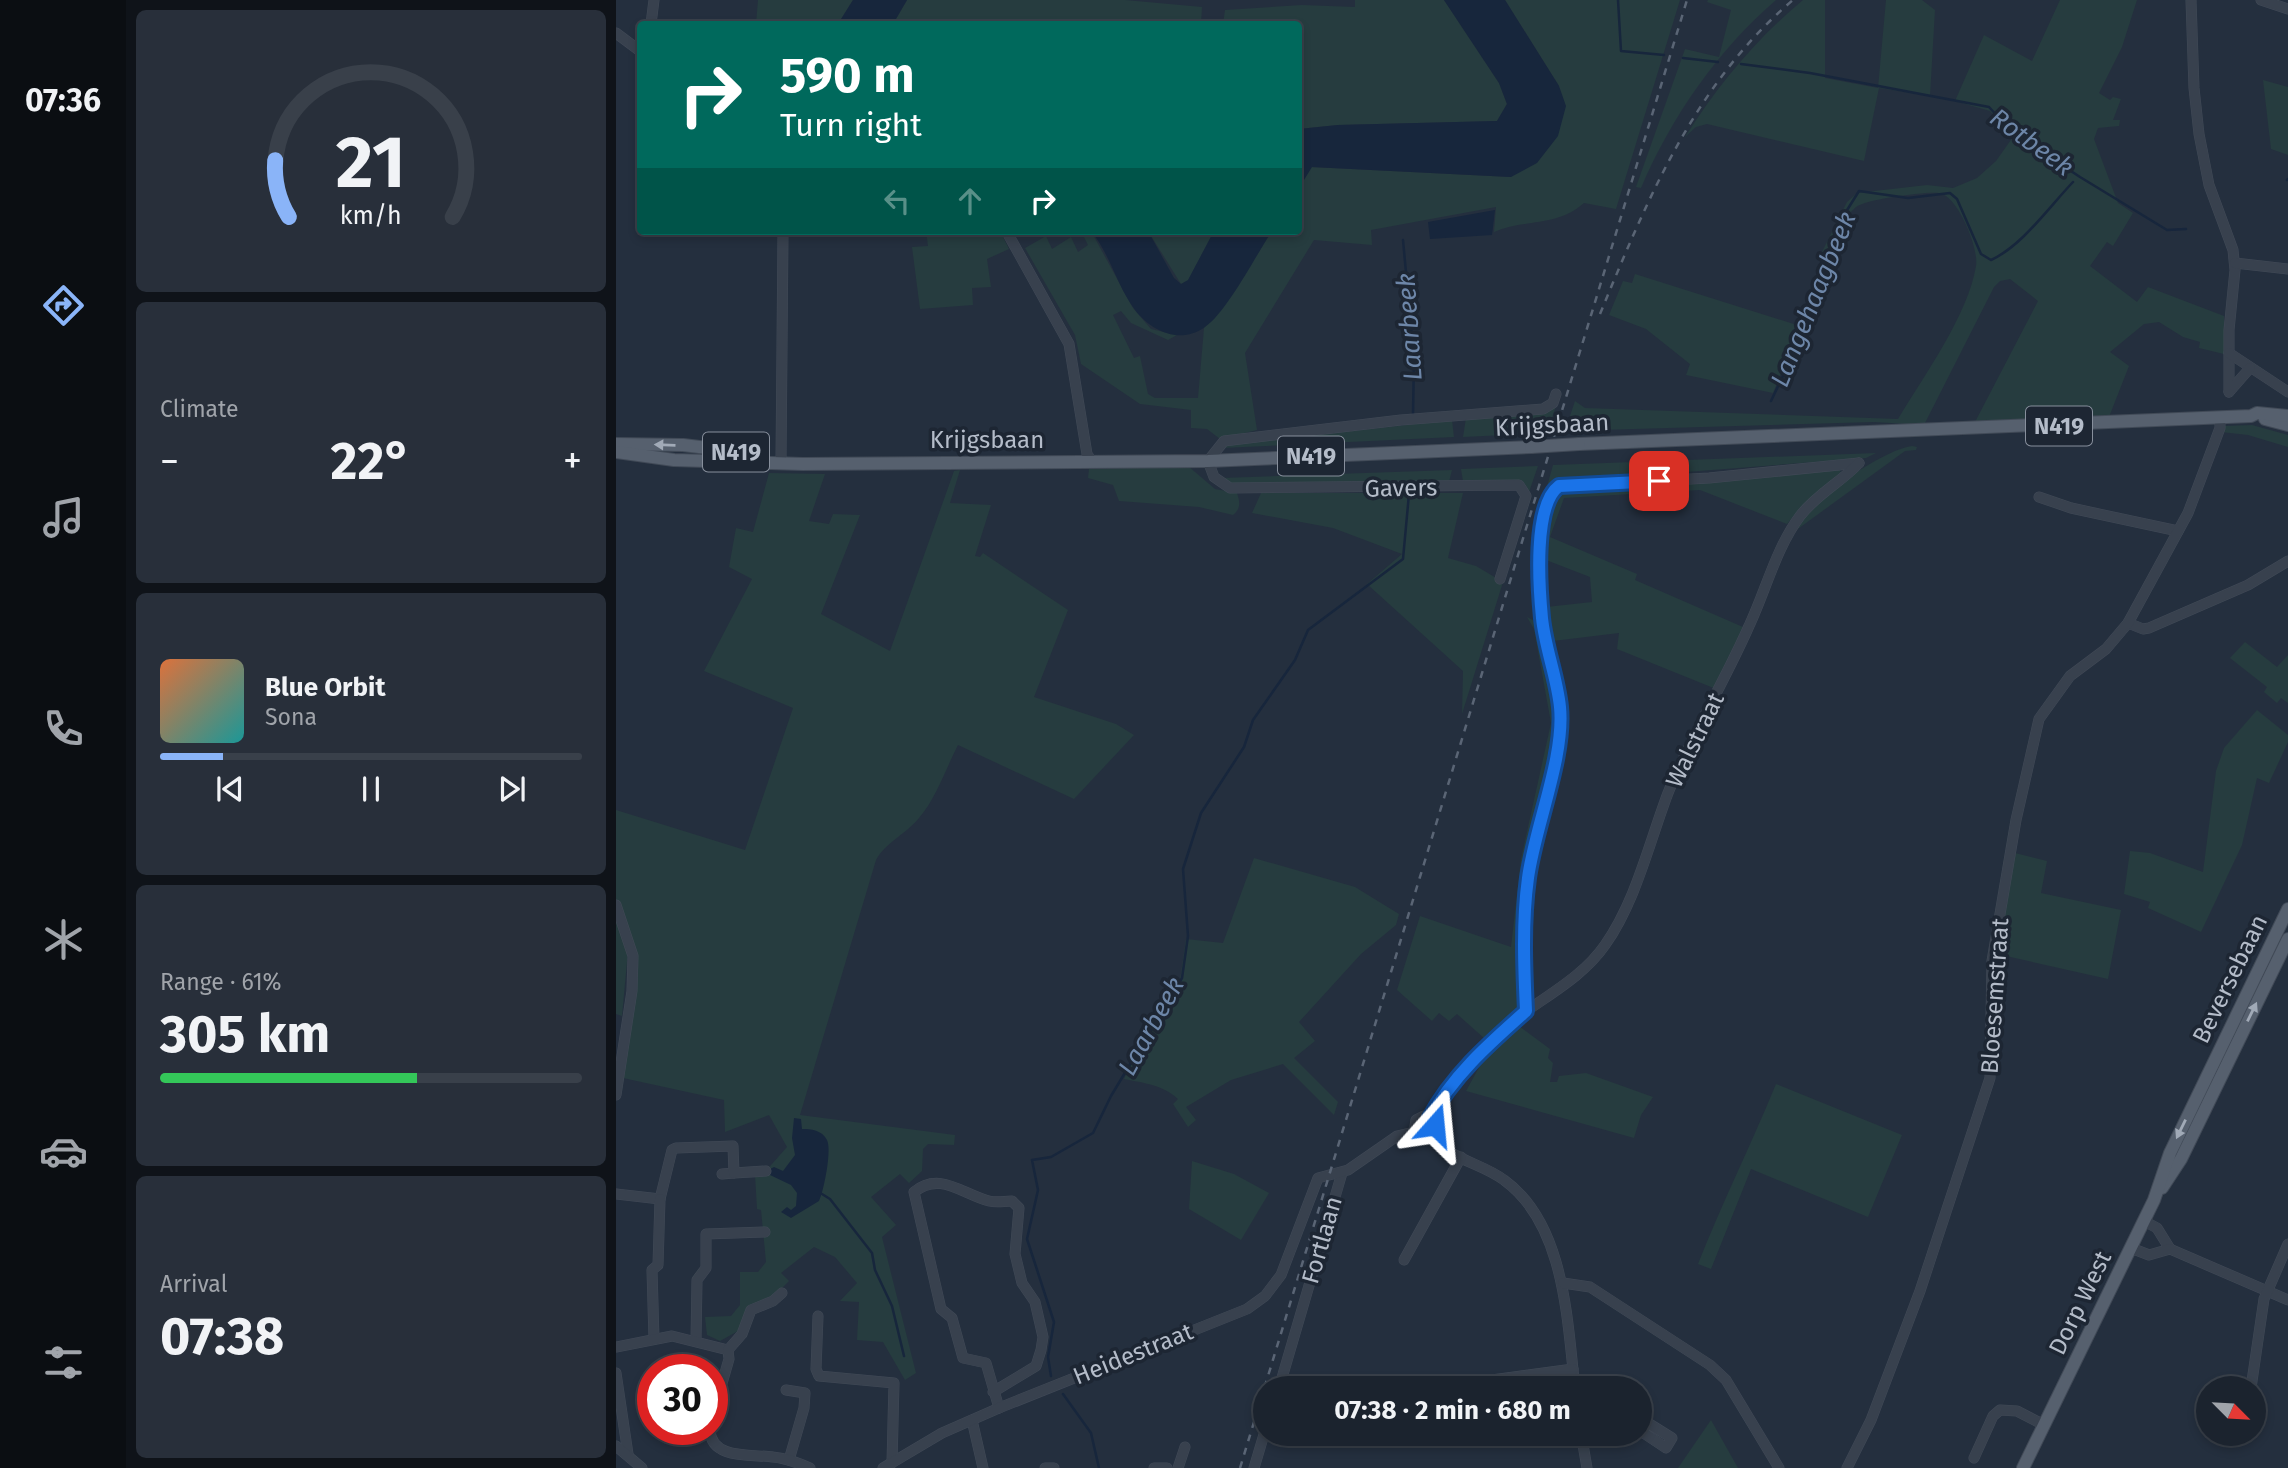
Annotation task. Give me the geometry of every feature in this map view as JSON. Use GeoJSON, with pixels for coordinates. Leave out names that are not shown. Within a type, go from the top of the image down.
{"type":"FeatureCollection","features":[{"type":"Feature","properties":{"kind":"main road","name":"Krijgsbaan"},"geometry":{"type":"LineString","coordinates":[[616,452],[690,460],[1208,461],[2220,418],[2278,413],[2288,416]]}},
{"type":"Feature","properties":{"kind":"main road","name":"Krijgsbaan"},"geometry":{"type":"LineString","coordinates":[[2251,416],[2288,425]]}},
{"type":"Feature","properties":{"kind":"main road","name":"Krijgsbaan"},"geometry":{"type":"LineString","coordinates":[[616,444],[689,446],[781,459]]}},
{"type":"Feature","properties":{"kind":"main road","name":"N419"},"geometry":{"type":"LineString","coordinates":[[689,446],[694,452],[690,460]]}},
{"type":"Feature","properties":{"kind":"main road","name":"Beversebaan"},"geometry":{"type":"LineString","coordinates":[[2216,1071],[2288,909]]}},
{"type":"Feature","properties":{"kind":"main road","name":"Beversebaan"},"geometry":{"type":"LineString","coordinates":[[2216,1071],[2288,939]]}},
{"type":"Feature","properties":{"kind":"main road","name":"Dorp West"},"geometry":{"type":"LineString","coordinates":[[2023,1468],[2154,1200],[2181,1159],[2216,1071]]}},
{"type":"Feature","properties":{"kind":"street"},"geometry":{"type":"LineString","coordinates":[[651,21],[654,0]]}},
{"type":"Feature","properties":{"kind":"street"},"geometry":{"type":"LineString","coordinates":[[2191,0],[2194,88],[2199,134],[2209,185],[2233,250],[2235,263],[2229,330],[2229,392],[2250,368]]}},
{"type":"Feature","properties":{"kind":"street"},"geometry":{"type":"LineString","coordinates":[[2261,0],[2288,9]]}},
{"type":"Feature","properties":{"kind":"street"},"geometry":{"type":"LineString","coordinates":[[616,33],[637,47]]}},
{"type":"Feature","properties":{"kind":"street"},"geometry":{"type":"LineString","coordinates":[[781,459],[783,235]]}},
{"type":"Feature","properties":{"kind":"street"},"geometry":{"type":"LineString","coordinates":[[1009,235],[1069,344],[1087,454],[1091,460]]}},
{"type":"Feature","properties":{"kind":"street"},"geometry":{"type":"LineString","coordinates":[[2235,263],[2288,269]]}},
{"type":"Feature","properties":{"kind":"street"},"geometry":{"type":"LineString","coordinates":[[2229,353],[2288,392]]}},
{"type":"Feature","properties":{"kind":"street"},"geometry":{"type":"LineString","coordinates":[[1208,461],[1224,441],[1458,415],[1543,409],[1553,403],[1556,394]]}},
{"type":"Feature","properties":{"kind":"street","name":"Bloesemstraat"},"geometry":{"type":"LineString","coordinates":[[1847,1468],[1871,1420],[1920,1292],[1990,1078],[1992,961],[2016,820],[2039,719],[2070,676],[2106,649],[2128,623],[2198,488],[2220,428],[2220,418]]}},
{"type":"Feature","properties":{"kind":"street","name":"Gavers"},"geometry":{"type":"LineString","coordinates":[[1208,461],[1214,477],[1230,488],[1388,489],[1519,485],[1526,496],[1500,579]]}},
{"type":"Feature","properties":{"kind":"street","name":"Walstraat"},"geometry":{"type":"LineString","coordinates":[[1430,1118],[1464,1069],[1526,1011],[1545,1001],[1584,969],[1604,947],[1616,928],[1681,762],[1721,688],[1789,533],[1807,506],[1859,463],[1709,478],[1559,486],[1549,493],[1541,526],[1542,620],[1557,680],[1561,730],[1528,879],[1524,956],[1526,1011]]}},
{"type":"Feature","properties":{"kind":"street"},"geometry":{"type":"LineString","coordinates":[[2039,497],[2071,508],[2178,531]]}},
{"type":"Feature","properties":{"kind":"street"},"geometry":{"type":"LineString","coordinates":[[2128,623],[2143,629],[2149,628],[2248,585],[2288,561]]}},
{"type":"Feature","properties":{"kind":"street"},"geometry":{"type":"LineString","coordinates":[[616,905],[633,956],[632,991],[616,1095]]}},
{"type":"Feature","properties":{"kind":"street"},"geometry":{"type":"LineString","coordinates":[[1421,1117],[1430,1118],[1435,1125],[1432,1135],[1424,1138],[1414,1132],[1416,1120],[1421,1117]]}},
{"type":"Feature","properties":{"kind":"street","name":"Fortlaan"},"geometry":{"type":"LineString","coordinates":[[1283,1376],[1342,1173],[1397,1136],[1414,1132]]}},
{"type":"Feature","properties":{"kind":"street"},"geometry":{"type":"LineString","coordinates":[[1432,1135],[1443,1148],[1503,1178],[1530,1204],[1563,1283],[1574,1376]]}},
{"type":"Feature","properties":{"kind":"street"},"geometry":{"type":"LineString","coordinates":[[654,1339],[652,1270],[658,1265],[660,1199],[672,1150],[733,1146],[734,1172]]}},
{"type":"Feature","properties":{"kind":"street"},"geometry":{"type":"LineString","coordinates":[[1404,1261],[1461,1157]]}},
{"type":"Feature","properties":{"kind":"street"},"geometry":{"type":"LineString","coordinates":[[722,1174],[766,1171]]}},
{"type":"Feature","properties":{"kind":"street","name":"Heidestraat"},"geometry":{"type":"LineString","coordinates":[[888,1466],[942,1433],[1241,1311],[1265,1296],[1287,1262],[1318,1178],[1342,1173]]}},
{"type":"Feature","properties":{"kind":"street"},"geometry":{"type":"LineString","coordinates":[[993,1392],[1036,1366],[1043,1337],[1035,1302],[1022,1283],[1015,1254],[1018,1206],[1012,1201],[985,1200],[949,1184],[929,1183],[914,1192],[941,1310],[952,1318],[963,1358],[986,1363],[993,1392],[999,1408]]}},
{"type":"Feature","properties":{"kind":"street"},"geometry":{"type":"LineString","coordinates":[[616,1194],[660,1199]]}},
{"type":"Feature","properties":{"kind":"street"},"geometry":{"type":"LineString","coordinates":[[2144,1221],[2157,1228],[2171,1249],[2288,1300]]}},
{"type":"Feature","properties":{"kind":"street"},"geometry":{"type":"LineString","coordinates":[[696,1340],[697,1280],[706,1268],[706,1234],[765,1232]]}},
{"type":"Feature","properties":{"kind":"street"},"geometry":{"type":"LineString","coordinates":[[2252,1376],[2257,1337],[2268,1290],[2288,1244]]}},
{"type":"Feature","properties":{"kind":"street"},"geometry":{"type":"LineString","coordinates":[[2131,1248],[2149,1255],[2171,1249]]}},
{"type":"Feature","properties":{"kind":"street"},"geometry":{"type":"LineString","coordinates":[[1563,1283],[1590,1287],[1710,1365],[1726,1380],[1779,1468]]}},
{"type":"Feature","properties":{"kind":"street"},"geometry":{"type":"LineString","coordinates":[[728,1362],[728,1350],[741,1334],[751,1311],[773,1301],[782,1293]]}},
{"type":"Feature","properties":{"kind":"street"},"geometry":{"type":"LineString","coordinates":[[818,1316],[816,1369],[819,1376],[890,1381],[896,1385],[888,1466]]}},
{"type":"Feature","properties":{"kind":"street"},"geometry":{"type":"LineString","coordinates":[[616,1347],[672,1336],[728,1350]]}},
{"type":"Feature","properties":{"kind":"street"},"geometry":{"type":"LineString","coordinates":[[1521,1376],[1573,1369]]}},
{"type":"Feature","properties":{"kind":"street"},"geometry":{"type":"LineString","coordinates":[[616,1373],[628,1454]]}},
{"type":"Feature","properties":{"kind":"street"},"geometry":{"type":"LineString","coordinates":[[786,1390],[805,1393],[804,1408],[789,1460]]}},
{"type":"Feature","properties":{"kind":"street"},"geometry":{"type":"LineString","coordinates":[[1974,1458],[1993,1416],[2000,1410],[2017,1412],[2044,1425]]}},
{"type":"Feature","properties":{"kind":"street"},"geometry":{"type":"LineString","coordinates":[[972,1420],[983,1468]]}},
{"type":"Feature","properties":{"kind":"street"},"geometry":{"type":"LineString","coordinates":[[715,1445],[720,1449],[789,1460],[810,1468]]}},
{"type":"Feature","properties":{"kind":"street"},"geometry":{"type":"LineString","coordinates":[[616,1446],[642,1468]]}},
{"type":"Feature","properties":{"kind":"street"},"geometry":{"type":"LineString","coordinates":[[1254,1468],[1261,1446]]}},
{"type":"Feature","properties":{"kind":"street"},"geometry":{"type":"LineString","coordinates":[[1583,1446],[1587,1468]]}},
{"type":"Feature","properties":{"kind":"street"},"geometry":{"type":"LineString","coordinates":[[1178,1468],[1185,1447]]}},
{"type":"Feature","properties":{"kind":"street"},"geometry":{"type":"LineString","coordinates":[[1045,1468],[1054,1468]]}},
{"type":"Feature","properties":{"kind":"street"},"geometry":{"type":"LineString","coordinates":[[1154,1468],[1167,1468]]}},
{"type":"Feature","properties":{"kind":"green space"},"geometry":{"type":"Polygon","coordinates":[[[758,0],[853,0],[840,21],[756,21],[758,0]]]}},
{"type":"Feature","properties":{"kind":"green space"},"geometry":{"type":"Polygon","coordinates":[[[907,0],[1125,0],[1202,7],[1201,21],[895,21],[907,0]]]}},
{"type":"Feature","properties":{"kind":"green space"},"geometry":{"type":"Polygon","coordinates":[[[1355,0],[1444,0],[1499,83],[1507,104],[1497,121],[1338,125],[1302,129],[1302,21],[1223,21],[1225,10],[1302,5],[1355,7],[1355,0]]]}},
{"type":"Feature","properties":{"kind":"green space"},"geometry":{"type":"Polygon","coordinates":[[[1505,0],[1680,0],[1616,209],[1584,203],[1563,216],[1494,232],[1496,207],[1371,230],[1372,245],[1314,240],[1245,353],[1257,430],[1220,439],[1207,429],[1191,428],[1191,410],[1140,404],[1081,364],[1075,335],[1025,248],[1046,236],[1052,249],[1071,237],[1078,252],[1088,245],[1083,235],[1093,235],[1133,308],[1151,329],[1177,335],[1168,340],[1131,323],[1121,311],[1113,315],[1134,358],[1140,356],[1148,394],[1155,398],[1198,398],[1204,328],[1227,301],[1269,235],[1302,235],[1302,183],[1311,167],[1511,177],[1559,86],[1505,0]]]}},
{"type":"Feature","properties":{"kind":"green space"},"geometry":{"type":"Polygon","coordinates":[[[1776,0],[1734,41],[1698,86],[1667,135],[1641,188],[1636,187],[1685,49],[1719,57],[1731,10],[1707,2],[1776,0]]]}},
{"type":"Feature","properties":{"kind":"green space"},"geometry":{"type":"Polygon","coordinates":[[[1803,0],[1825,0],[1825,78],[1878,88],[1886,0],[1922,0],[1935,10],[1930,96],[1879,88],[1864,161],[1707,124],[1696,127],[1685,137],[1739,64],[1769,31],[1803,0]]]}},
{"type":"Feature","properties":{"kind":"green space"},"geometry":{"type":"Polygon","coordinates":[[[2060,0],[2137,0],[2122,47],[2099,93],[2110,100],[2113,97],[2121,99],[2113,120],[2120,120],[2119,126],[2098,128],[2094,139],[2118,203],[2133,213],[2113,246],[2107,242],[2090,266],[2137,302],[2148,287],[2224,316],[2224,354],[2199,348],[2200,342],[2183,337],[2159,322],[2144,324],[2110,352],[2129,366],[2109,417],[1975,422],[2038,301],[2010,279],[2000,281],[1994,287],[1924,425],[1874,422],[1565,431],[1575,401],[1585,408],[1898,419],[1955,325],[1971,285],[1976,258],[1961,214],[1947,197],[1940,193],[1923,193],[1862,204],[1851,212],[1842,224],[1825,257],[1821,254],[1847,202],[1857,193],[1927,185],[1953,188],[1977,178],[1996,161],[2013,137],[1990,111],[1955,101],[1984,35],[2032,61],[2060,0]]]}},
{"type":"Feature","properties":{"kind":"green space"},"geometry":{"type":"Polygon","coordinates":[[[2263,80],[2288,87],[2288,155],[2271,149],[2263,80]]]}},
{"type":"Feature","properties":{"kind":"green space"},"geometry":{"type":"Polygon","coordinates":[[[927,235],[1002,235],[1009,249],[987,259],[991,287],[972,288],[973,305],[920,309],[912,247],[928,246],[927,235]]]}},
{"type":"Feature","properties":{"kind":"green space"},"geometry":{"type":"Polygon","coordinates":[[[1150,235],[1212,235],[1188,281],[1181,284],[1150,235]]]}},
{"type":"Feature","properties":{"kind":"green space"},"geometry":{"type":"Polygon","coordinates":[[[1635,274],[1800,326],[1773,393],[1686,375],[1690,364],[1646,329],[1609,315],[1623,281],[1632,283],[1635,274]]]}},
{"type":"Feature","properties":{"kind":"green space"},"geometry":{"type":"Polygon","coordinates":[[[1560,394],[1547,433],[1463,437],[1466,418],[1544,413],[1551,410],[1560,394]]]}},
{"type":"Feature","properties":{"kind":"green space"},"geometry":{"type":"Polygon","coordinates":[[[1452,420],[1454,437],[1222,448],[1224,445],[1452,420]]]}},
{"type":"Feature","properties":{"kind":"green space"},"geometry":{"type":"Polygon","coordinates":[[[2252,425],[2288,435],[2288,447],[2248,435],[2221,432],[2223,426],[2252,425]]]}},
{"type":"Feature","properties":{"kind":"green space"},"geometry":{"type":"Polygon","coordinates":[[[1912,446],[1917,447],[1916,450],[1905,451],[1795,531],[1814,504],[1840,483],[1887,455],[1912,446]]]}},
{"type":"Feature","properties":{"kind":"green space"},"geometry":{"type":"Polygon","coordinates":[[[1876,453],[1866,458],[1570,481],[1546,490],[1553,465],[1876,453]]]}},
{"type":"Feature","properties":{"kind":"green space"},"geometry":{"type":"Polygon","coordinates":[[[1188,466],[1215,489],[1237,493],[1239,505],[1236,513],[1233,515],[1199,507],[1119,501],[1113,485],[1088,478],[1089,469],[1188,466]]]}},
{"type":"Feature","properties":{"kind":"green space"},"geometry":{"type":"Polygon","coordinates":[[[1538,466],[1529,492],[1525,484],[1519,481],[1463,481],[1461,469],[1538,466]]]}},
{"type":"Feature","properties":{"kind":"green space"},"geometry":{"type":"Polygon","coordinates":[[[1840,469],[1841,475],[1804,505],[1787,524],[1700,490],[1564,498],[1550,537],[1637,574],[1635,580],[1743,627],[1716,689],[1617,649],[1619,633],[1553,641],[1546,607],[1592,602],[1590,577],[1546,560],[1548,515],[1560,490],[1661,486],[1840,469]]]}},
{"type":"Feature","properties":{"kind":"green space"},"geometry":{"type":"Polygon","coordinates":[[[960,470],[950,503],[991,505],[975,556],[980,557],[983,553],[1068,610],[1034,697],[1116,724],[1134,735],[1074,799],[958,745],[925,810],[876,860],[800,1115],[955,1135],[954,1145],[928,1144],[923,1149],[922,1171],[909,1183],[900,1174],[871,1197],[896,1225],[882,1237],[916,1373],[905,1380],[883,1342],[857,1340],[859,1302],[840,1301],[857,1283],[835,1257],[814,1247],[781,1273],[789,1281],[770,1300],[745,1313],[738,1331],[720,1341],[707,1335],[705,1317],[731,1316],[740,1305],[740,1272],[758,1272],[766,1262],[761,1210],[757,1209],[755,1175],[764,1173],[787,1147],[769,1115],[725,1132],[724,1100],[623,1078],[638,977],[636,952],[628,951],[622,1016],[616,1014],[616,810],[745,850],[793,708],[704,671],[752,579],[729,567],[736,528],[753,532],[769,473],[825,474],[809,521],[829,524],[833,514],[860,515],[821,614],[890,651],[954,471],[960,470]]]}},
{"type":"Feature","properties":{"kind":"green space"},"geometry":{"type":"Polygon","coordinates":[[[1452,470],[1449,482],[1231,484],[1222,478],[1452,470]]]}},
{"type":"Feature","properties":{"kind":"green space"},"geometry":{"type":"Polygon","coordinates":[[[1261,493],[1463,493],[1448,558],[1476,566],[1503,582],[1462,714],[1463,671],[1367,584],[1402,554],[1333,528],[1252,513],[1261,493]]]}},
{"type":"Feature","properties":{"kind":"green space"},"geometry":{"type":"Polygon","coordinates":[[[1527,617],[1540,624],[1556,704],[1556,733],[1525,876],[1520,950],[1520,1009],[1485,1039],[1457,1014],[1449,1021],[1439,1013],[1432,1021],[1397,990],[1420,916],[1511,947],[1521,859],[1551,723],[1534,629],[1527,617]]]}},
{"type":"Feature","properties":{"kind":"green space"},"geometry":{"type":"Polygon","coordinates":[[[2245,642],[2277,667],[2288,655],[2288,703],[2281,698],[2277,703],[2264,692],[2267,687],[2230,658],[2245,642]]]}},
{"type":"Feature","properties":{"kind":"green space"},"geometry":{"type":"Polygon","coordinates":[[[2257,710],[2288,735],[2288,742],[2269,783],[2257,778],[2242,845],[2201,932],[2148,908],[2150,902],[2124,894],[2130,851],[2150,853],[2203,872],[2216,771],[2224,748],[2257,710]]]}},
{"type":"Feature","properties":{"kind":"green space"},"geometry":{"type":"Polygon","coordinates":[[[2015,853],[2047,861],[2041,893],[2121,910],[2108,979],[1997,954],[2015,853]]]}},
{"type":"Feature","properties":{"kind":"green space"},"geometry":{"type":"Polygon","coordinates":[[[1254,858],[1355,887],[1399,914],[1396,925],[1361,954],[1299,1022],[1315,1041],[1294,1058],[1338,1102],[1334,1115],[1283,1064],[1231,1080],[1186,1107],[1196,1120],[1188,1127],[1173,1104],[1178,1099],[1172,1094],[1153,1085],[1124,1079],[1141,1042],[1180,980],[1186,939],[1223,943],[1254,858]]]}},
{"type":"Feature","properties":{"kind":"green space"},"geometry":{"type":"Polygon","coordinates":[[[1519,1026],[1550,1049],[1548,1058],[1553,1063],[1550,1082],[1557,1082],[1559,1076],[1586,1073],[1653,1097],[1641,1115],[1634,1138],[1466,1091],[1482,1062],[1519,1026]]]}},
{"type":"Feature","properties":{"kind":"green space"},"geometry":{"type":"Polygon","coordinates":[[[1776,1084],[1902,1135],[1868,1217],[1751,1169],[1711,1269],[1698,1264],[1717,1219],[1776,1084]]]}},
{"type":"Feature","properties":{"kind":"green space"},"geometry":{"type":"Polygon","coordinates":[[[1192,1161],[1234,1174],[1269,1193],[1241,1240],[1189,1209],[1192,1161]]]}},
{"type":"Feature","properties":{"kind":"green space"},"geometry":{"type":"Polygon","coordinates":[[[1711,1420],[1738,1468],[1678,1468],[1711,1420]]]}},
{"type":"Feature","properties":{"kind":"water"},"geometry":{"type":"Polygon","coordinates":[[[853,0],[907,0],[895,21],[840,21],[853,0]]]}},
{"type":"Feature","properties":{"kind":"water"},"geometry":{"type":"Polygon","coordinates":[[[1444,0],[1505,0],[1559,86],[1566,106],[1558,136],[1537,163],[1511,177],[1312,167],[1302,183],[1302,129],[1338,125],[1497,121],[1507,104],[1499,83],[1444,0]]]}},
{"type":"Feature","properties":{"kind":"water"},"geometry":{"type":"Polygon","coordinates":[[[1495,210],[1492,235],[1430,239],[1428,222],[1495,210]]]}},
{"type":"Feature","properties":{"kind":"water"},"geometry":{"type":"Polygon","coordinates":[[[1094,235],[1150,235],[1174,278],[1181,284],[1188,280],[1212,235],[1270,235],[1214,320],[1186,335],[1158,329],[1135,310],[1094,235]]]}},
{"type":"Feature","properties":{"kind":"water"},"geometry":{"type":"Polygon","coordinates":[[[794,1118],[801,1119],[802,1129],[822,1134],[827,1140],[829,1152],[819,1201],[791,1218],[781,1212],[787,1207],[791,1210],[796,1206],[797,1193],[791,1185],[770,1175],[768,1170],[774,1167],[783,1171],[795,1155],[792,1138],[794,1118]]]}},
{"type":"Feature","properties":{"kind":"waterway","name":"Rotbeek"},"geometry":{"type":"LineString","coordinates":[[1618,0],[1621,51],[1664,55]]}},
{"type":"Feature","properties":{"kind":"waterway","name":"Rotbeek"},"geometry":{"type":"LineString","coordinates":[[1683,58],[1718,62]]}},
{"type":"Feature","properties":{"kind":"waterway","name":"Rotbeek"},"geometry":{"type":"LineString","coordinates":[[1741,64],[1810,73],[1989,107],[2012,132],[2080,177],[2167,230],[2186,229]]}},
{"type":"Feature","properties":{"kind":"waterway","name":"Langehaagbeek"},"geometry":{"type":"LineString","coordinates":[[1771,401],[1803,334],[1839,223],[1859,191],[1908,198],[1950,193],[1957,199],[1981,254],[1991,260],[2024,236],[2073,182]]}},
{"type":"Feature","properties":{"kind":"waterway","name":"Laarbeek"},"geometry":{"type":"LineString","coordinates":[[1403,240],[1414,359],[1413,414]]}},
{"type":"Feature","properties":{"kind":"waterway","name":"Laarbeek"},"geometry":{"type":"LineString","coordinates":[[1051,1376],[1048,1357],[1054,1322],[1027,1239],[1038,1190],[1032,1160],[1051,1157],[1093,1133],[1111,1096],[1182,978],[1188,936],[1183,869],[1201,813],[1244,747],[1253,720],[1295,660],[1308,630],[1403,559],[1409,494]]}},
{"type":"Feature","properties":{"kind":"waterway"},"geometry":{"type":"LineString","coordinates":[[822,1194],[830,1199],[872,1253],[875,1270],[892,1306],[904,1356]]}},
{"type":"Feature","properties":{"kind":"waterway","name":"Laarbeek"},"geometry":{"type":"LineString","coordinates":[[1063,1394],[1091,1433],[1099,1468]]}},
{"type":"Feature","properties":{"kind":"railway"},"geometry":{"type":"LineString","coordinates":[[1240,1468],[1687,0]]}},
{"type":"Feature","properties":{"kind":"railway"},"geometry":{"type":"LineString","coordinates":[[1600,314],[1656,186],[1702,105],[1728,68],[1793,0]]}},
{"type":"Feature","properties":{"kind":"route"},"geometry":{"type":"LineString","coordinates":[[1435,1125],[1430,1118],[1464,1069],[1526,1011],[1524,956],[1528,879],[1561,730],[1557,680],[1542,620],[1541,526],[1549,493],[1559,486],[1659,481]]}}]}
